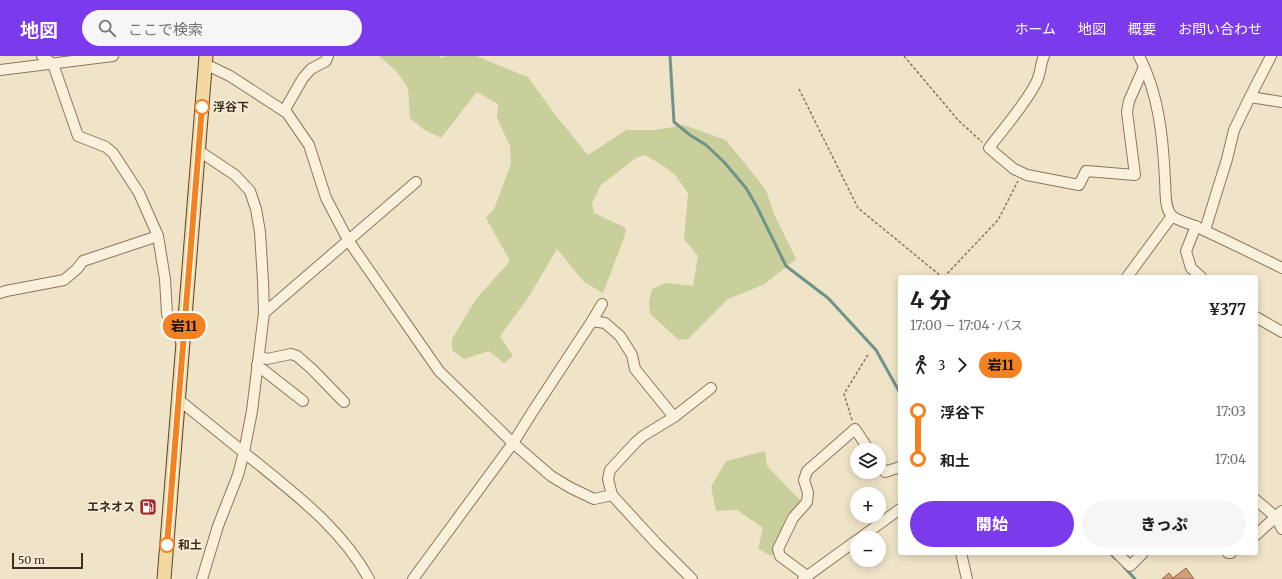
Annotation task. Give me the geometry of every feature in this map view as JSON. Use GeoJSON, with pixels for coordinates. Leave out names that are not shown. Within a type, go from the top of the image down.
{"type":"FeatureCollection","features":[{"type":"Feature","properties":{"kind":"main road"},"geometry":{"type":"LineString","coordinates":[[164,579],[206,60]]}},
{"type":"Feature","properties":{"kind":"street"},"geometry":{"type":"LineString","coordinates":[[42,56],[53,64],[78,136],[106,147],[113,153],[139,193],[158,236],[166,280],[167,314],[183,345]]}},
{"type":"Feature","properties":{"kind":"street"},"geometry":{"type":"LineString","coordinates":[[0,70],[113,56]]}},
{"type":"Feature","properties":{"kind":"street"},"geometry":{"type":"LineString","coordinates":[[284,111],[303,78],[310,70],[326,61],[328,56]]}},
{"type":"Feature","properties":{"kind":"street"},"geometry":{"type":"LineString","coordinates":[[1044,56],[1037,82],[989,148],[1014,169],[1022,173],[1079,185],[1086,171],[1135,175],[1127,112],[1129,101],[1144,67]]}},
{"type":"Feature","properties":{"kind":"street"},"geometry":{"type":"LineString","coordinates":[[1139,56],[1151,84],[1161,127],[1167,206],[1172,216],[1282,268]]}},
{"type":"Feature","properties":{"kind":"street"},"geometry":{"type":"LineString","coordinates":[[1199,275],[1191,268],[1186,251],[1200,228],[1227,159],[1234,130],[1271,56]]}},
{"type":"Feature","properties":{"kind":"street"},"geometry":{"type":"LineString","coordinates":[[206,60],[287,113],[309,145],[326,198],[348,240],[439,371],[513,443],[551,476],[594,499],[612,495]]}},
{"type":"Feature","properties":{"kind":"street"},"geometry":{"type":"LineString","coordinates":[[1250,97],[1282,102]]}},
{"type":"Feature","properties":{"kind":"street"},"geometry":{"type":"LineString","coordinates":[[199,151],[235,175],[250,191],[256,209],[260,232],[264,313],[252,411],[244,452],[238,474],[218,526],[202,579]]}},
{"type":"Feature","properties":{"kind":"street"},"geometry":{"type":"LineString","coordinates":[[264,313],[416,182]]}},
{"type":"Feature","properties":{"kind":"street"},"geometry":{"type":"LineString","coordinates":[[1129,275],[1172,216]]}},
{"type":"Feature","properties":{"kind":"street"},"geometry":{"type":"LineString","coordinates":[[0,294],[6,291],[64,280],[77,269],[83,261],[158,236]]}},
{"type":"Feature","properties":{"kind":"street"},"geometry":{"type":"LineString","coordinates":[[413,579],[513,443],[592,322],[602,304]]}},
{"type":"Feature","properties":{"kind":"street"},"geometry":{"type":"LineString","coordinates":[[1258,318],[1282,332]]}},
{"type":"Feature","properties":{"kind":"street"},"geometry":{"type":"LineString","coordinates":[[592,322],[605,323],[620,336],[632,355],[635,369],[674,417]]}},
{"type":"Feature","properties":{"kind":"street"},"geometry":{"type":"LineString","coordinates":[[258,361],[291,354],[297,356],[312,369],[344,402]]}},
{"type":"Feature","properties":{"kind":"street"},"geometry":{"type":"LineString","coordinates":[[258,361],[303,401]]}},
{"type":"Feature","properties":{"kind":"street"},"geometry":{"type":"LineString","coordinates":[[692,579],[656,543],[612,495],[608,479],[610,470],[642,436],[674,417],[711,388]]}},
{"type":"Feature","properties":{"kind":"street"},"geometry":{"type":"LineString","coordinates":[[179,400],[316,512],[346,544],[369,579]]}},
{"type":"Feature","properties":{"kind":"street"},"geometry":{"type":"LineString","coordinates":[[850,545],[805,578],[780,556],[778,549],[793,518],[807,502],[808,493],[804,480],[807,471],[855,429],[865,443]]}},
{"type":"Feature","properties":{"kind":"street"},"geometry":{"type":"LineString","coordinates":[[886,472],[898,467]]}},
{"type":"Feature","properties":{"kind":"street"},"geometry":{"type":"LineString","coordinates":[[1258,501],[1279,514],[1282,529]]}},
{"type":"Feature","properties":{"kind":"street"},"geometry":{"type":"LineString","coordinates":[[870,531],[898,510]]}},
{"type":"Feature","properties":{"kind":"street"},"geometry":{"type":"LineString","coordinates":[[1258,533],[1279,514]]}},
{"type":"Feature","properties":{"kind":"street"},"geometry":{"type":"LineString","coordinates":[[961,555],[967,579]]}},
{"type":"Feature","properties":{"kind":"street"},"geometry":{"type":"LineString","coordinates":[[1119,555],[1130,566],[1141,555]]}},
{"type":"Feature","properties":{"kind":"path"},"geometry":{"type":"LineString","coordinates":[[904,56],[958,120],[989,148]]}},
{"type":"Feature","properties":{"kind":"path"},"geometry":{"type":"LineString","coordinates":[[799,89],[858,208],[941,275]]}},
{"type":"Feature","properties":{"kind":"path"},"geometry":{"type":"LineString","coordinates":[[945,275],[998,220],[1022,173]]}},
{"type":"Feature","properties":{"kind":"path"},"geometry":{"type":"LineString","coordinates":[[855,429],[844,394],[870,353]]}},
{"type":"Feature","properties":{"kind":"green space"},"geometry":{"type":"Polygon","coordinates":[[[379,56],[439,56],[441,58],[447,56],[476,56],[528,77],[557,117],[588,155],[626,130],[655,130],[684,125],[726,140],[766,190],[774,214],[796,259],[765,284],[728,299],[688,339],[679,340],[650,314],[649,302],[652,289],[666,283],[693,286],[698,256],[684,239],[688,193],[676,176],[665,167],[645,155],[636,158],[601,185],[592,203],[594,213],[626,228],[624,238],[603,293],[584,282],[557,249],[528,298],[500,336],[513,356],[504,363],[489,351],[464,359],[452,350],[452,339],[476,299],[510,261],[486,218],[494,209],[511,164],[510,146],[497,118],[498,104],[477,92],[441,138],[423,129],[410,118],[408,88],[397,72],[379,56]]]}},
{"type":"Feature","properties":{"kind":"green space"},"geometry":{"type":"Polygon","coordinates":[[[765,451],[767,466],[802,502],[772,556],[758,549],[763,528],[737,510],[716,511],[711,487],[726,461],[765,451]]]}},
{"type":"Feature","properties":{"kind":"building"},"geometry":{"type":"Polygon","coordinates":[[[1186,568],[1194,579],[1162,579],[1169,573],[1173,578],[1186,568]]]}},
{"type":"Feature","properties":{"kind":"waterway"},"geometry":{"type":"LineString","coordinates":[[670,56],[674,122],[690,135],[706,145],[724,162],[746,188],[786,266],[828,298],[876,350],[898,389]]}},
{"type":"Feature","properties":{"kind":"waterway"},"geometry":{"type":"LineString","coordinates":[[1112,555],[1116,559]]}},
{"type":"Feature","properties":{"kind":"waterway"},"geometry":{"type":"LineString","coordinates":[[1124,567],[1135,579]]}},
{"type":"Feature","properties":{"kind":"bus line","name":"岩11"},"geometry":{"type":"LineString","coordinates":[[167,545],[202,107]]}},
{"type":"Feature","properties":{"kind":"place","name":"浮谷下"},"geometry":{"type":"Point","coordinates":[202,107]}},
{"type":"Feature","properties":{"kind":"place","name":"エネオス"},"geometry":{"type":"Point","coordinates":[148,507]}},
{"type":"Feature","properties":{"kind":"place","name":"和土"},"geometry":{"type":"Point","coordinates":[167,545]}}]}
